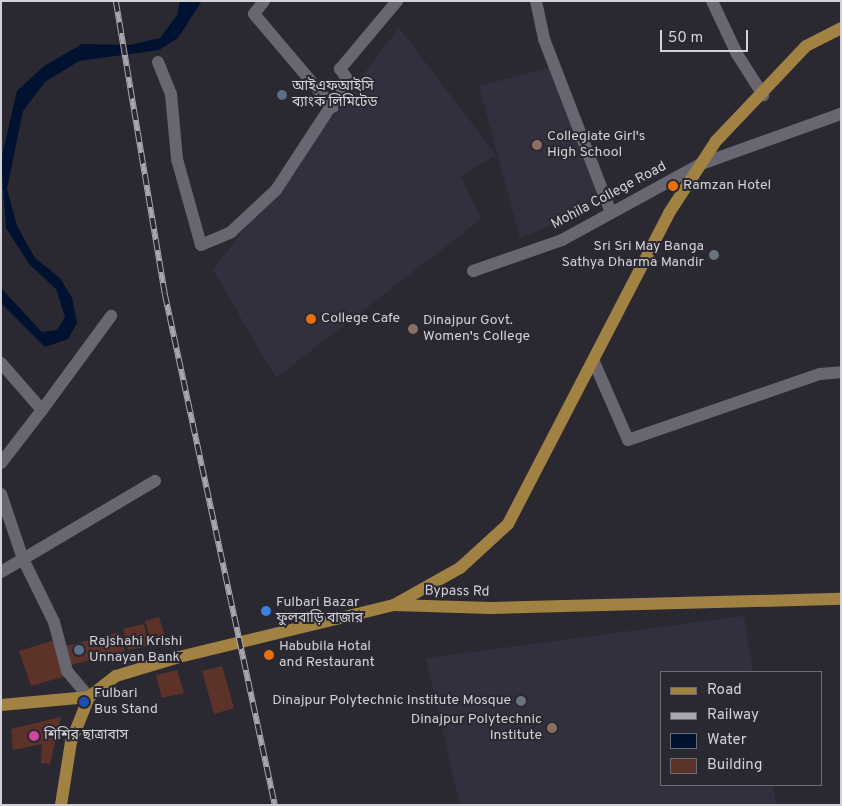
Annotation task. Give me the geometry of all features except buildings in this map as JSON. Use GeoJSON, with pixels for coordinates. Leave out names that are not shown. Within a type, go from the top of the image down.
{"type":"FeatureCollection","features":[{"type":"Feature","properties":{"kind":"main road"},"geometry":{"type":"LineString","coordinates":[[394,605],[460,568],[508,524],[594,362],[668,213],[716,141],[762,95],[806,46],[841,28]]}},
{"type":"Feature","properties":{"kind":"main road","name":"Bypass Rd"},"geometry":{"type":"LineString","coordinates":[[89,697],[116,676],[179,657],[394,605],[492,608],[841,599]]}},
{"type":"Feature","properties":{"kind":"main road"},"geometry":{"type":"LineString","coordinates":[[1,705],[89,697],[71,742],[61,805]]}},
{"type":"Feature","properties":{"kind":"street"},"geometry":{"type":"LineString","coordinates":[[264,1],[254,14],[332,107]]}},
{"type":"Feature","properties":{"kind":"street"},"geometry":{"type":"LineString","coordinates":[[158,62],[171,94],[177,159],[201,245],[231,232],[259,211],[332,107],[348,80],[340,69],[397,1]]}},
{"type":"Feature","properties":{"kind":"street"},"geometry":{"type":"LineString","coordinates":[[536,1],[544,39],[611,213]]}},
{"type":"Feature","properties":{"kind":"street"},"geometry":{"type":"LineString","coordinates":[[712,1],[736,54],[762,95]]}},
{"type":"Feature","properties":{"kind":"street","name":"Mohila College Road"},"geometry":{"type":"LineString","coordinates":[[473,271],[562,240],[701,164],[841,114]]}},
{"type":"Feature","properties":{"kind":"street"},"geometry":{"type":"LineString","coordinates":[[1,463],[111,316]]}},
{"type":"Feature","properties":{"kind":"street"},"geometry":{"type":"LineString","coordinates":[[594,362],[628,440],[820,374],[841,372]]}},
{"type":"Feature","properties":{"kind":"street"},"geometry":{"type":"LineString","coordinates":[[1,363],[42,410]]}},
{"type":"Feature","properties":{"kind":"street"},"geometry":{"type":"LineString","coordinates":[[1,572],[155,481]]}},
{"type":"Feature","properties":{"kind":"street"},"geometry":{"type":"LineString","coordinates":[[1,494],[23,559],[42,591],[67,671],[89,697]]}},
{"type":"Feature","properties":{"kind":"shaded area"},"geometry":{"type":"Polygon","coordinates":[[[399,28],[496,155],[461,176],[481,219],[276,378],[213,270],[399,28]]]}},
{"type":"Feature","properties":{"kind":"shaded area","name":"Collegiate Girl's High School"},"geometry":{"type":"Polygon","coordinates":[[[552,67],[601,205],[520,238],[479,86],[552,67]]]}},
{"type":"Feature","properties":{"kind":"shaded area","name":"Dinajpur Polytechnic Institute"},"geometry":{"type":"Polygon","coordinates":[[[744,616],[753,671],[660,671],[660,786],[773,786],[776,805],[460,805],[426,658],[744,616]]]}},
{"type":"Feature","properties":{"kind":"water"},"geometry":{"type":"Polygon","coordinates":[[[180,1],[202,1],[178,38],[159,50],[79,61],[45,82],[23,111],[7,189],[17,226],[35,258],[60,278],[72,298],[77,323],[68,339],[45,347],[1,303],[1,288],[42,332],[57,330],[65,317],[56,289],[29,264],[6,228],[1,160],[17,91],[44,66],[82,44],[130,45],[160,38],[177,15],[180,1]]]}},
{"type":"Feature","properties":{"kind":"railway"},"geometry":{"type":"LineString","coordinates":[[116,1],[165,294],[275,805]]}},
{"type":"Feature","properties":{"kind":"place","name":"আইএফআইসি ব্যাংক লিমিটেড"},"geometry":{"type":"Point","coordinates":[282,95]}},
{"type":"Feature","properties":{"kind":"place","name":"Collegiate Girl's High School"},"geometry":{"type":"Point","coordinates":[537,145]}},
{"type":"Feature","properties":{"kind":"place","name":"Ramzan Hotel"},"geometry":{"type":"Point","coordinates":[673,186]}},
{"type":"Feature","properties":{"kind":"place","name":"Sri Sri May Banga Sathya Dharma Mandir"},"geometry":{"type":"Point","coordinates":[714,255]}},
{"type":"Feature","properties":{"kind":"place","name":"College Cafe"},"geometry":{"type":"Point","coordinates":[311,319]}},
{"type":"Feature","properties":{"kind":"place","name":"Dinajpur Govt. Women's College"},"geometry":{"type":"Point","coordinates":[413,329]}},
{"type":"Feature","properties":{"kind":"place","name":"Fulbari Bazar ফুলবাড়ি বাজার"},"geometry":{"type":"Point","coordinates":[266,611]}},
{"type":"Feature","properties":{"kind":"place","name":"Rajshahi Krishi Unnayan Bank"},"geometry":{"type":"Point","coordinates":[79,650]}},
{"type":"Feature","properties":{"kind":"place","name":"Habubila Hotal and Restaurant"},"geometry":{"type":"Point","coordinates":[269,655]}},
{"type":"Feature","properties":{"kind":"place","name":"Dinajpur Polytechnic Institute Mosque"},"geometry":{"type":"Point","coordinates":[521,701]}},
{"type":"Feature","properties":{"kind":"place","name":"Fulbari Bus Stand"},"geometry":{"type":"Point","coordinates":[84,702]}},
{"type":"Feature","properties":{"kind":"place","name":"Dinajpur Polytechnic Institute"},"geometry":{"type":"Point","coordinates":[552,728]}},
{"type":"Feature","properties":{"kind":"place","name":"শিশির ছাত্রাবাস"},"geometry":{"type":"Point","coordinates":[34,736]}}]}
